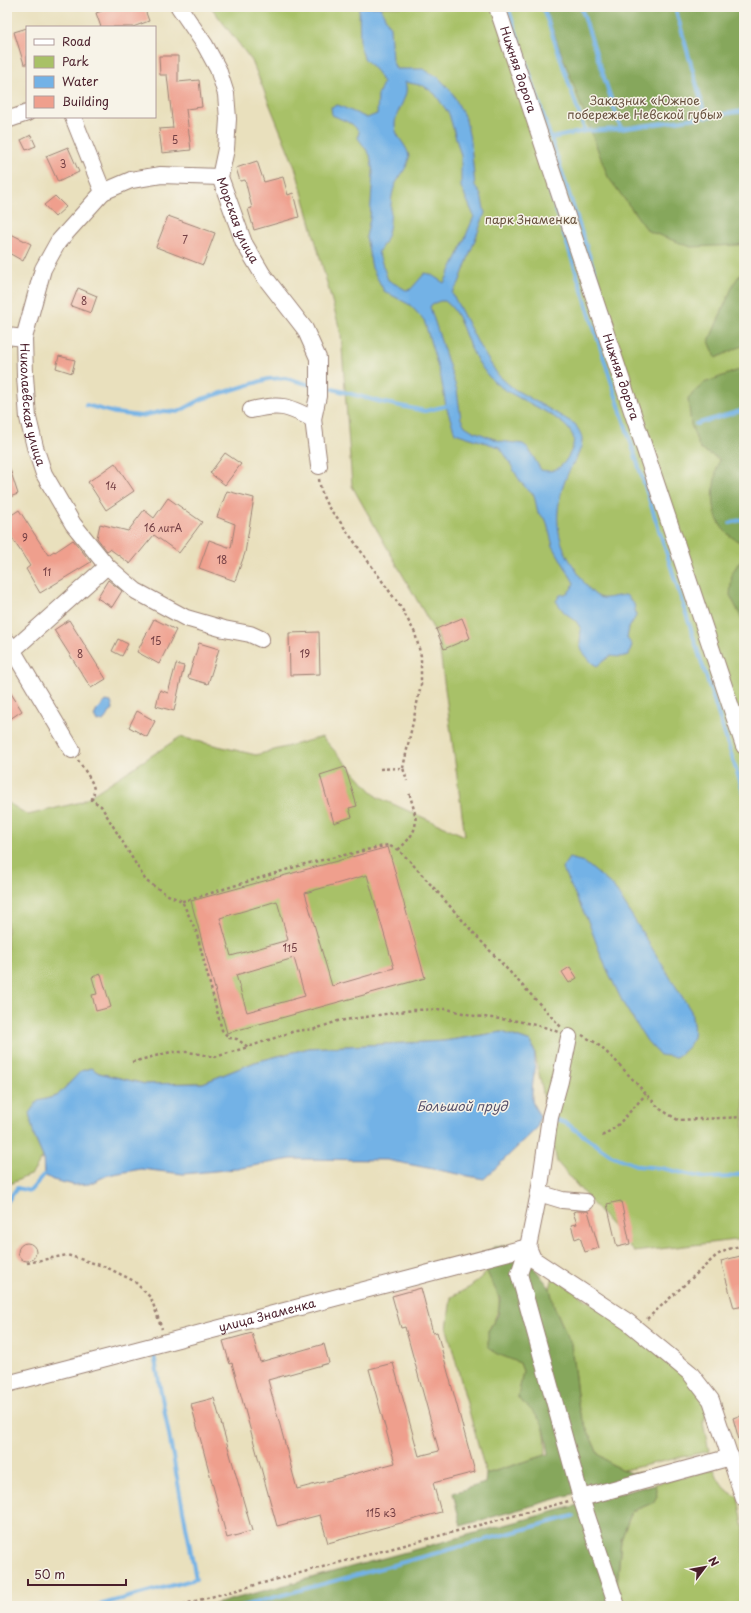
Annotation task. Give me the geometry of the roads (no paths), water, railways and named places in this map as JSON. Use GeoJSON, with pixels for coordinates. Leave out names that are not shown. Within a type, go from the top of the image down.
{"type":"FeatureCollection","features":[{"type":"Feature","properties":{"kind":"street","name":"Морская улица"},"geometry":{"type":"LineString","coordinates":[[179,7],[194,27],[215,63],[226,94],[228,119],[227,142],[220,177],[244,243],[263,275],[305,329],[318,358],[319,388],[313,419],[319,466]]}},
{"type":"Feature","properties":{"kind":"street","name":"Нижняя дорога"},"geometry":{"type":"LineString","coordinates":[[497,7],[744,746]]}},
{"type":"Feature","properties":{"kind":"street"},"geometry":{"type":"LineString","coordinates":[[7,120],[26,114]]}},
{"type":"Feature","properties":{"kind":"street"},"geometry":{"type":"LineString","coordinates":[[72,118],[103,192],[131,180],[162,174],[220,177]]}},
{"type":"Feature","properties":{"kind":"street","name":"Николаевская улица"},"geometry":{"type":"LineString","coordinates":[[103,192],[58,242],[43,269],[24,338],[24,376],[28,418],[35,447],[44,474],[73,524],[107,566],[136,591],[186,618],[224,629],[250,634],[261,639]]}},
{"type":"Feature","properties":{"kind":"street"},"geometry":{"type":"LineString","coordinates":[[7,336],[24,338]]}},
{"type":"Feature","properties":{"kind":"street"},"geometry":{"type":"LineString","coordinates":[[250,410],[276,405],[297,411],[313,419]]}},
{"type":"Feature","properties":{"kind":"street"},"geometry":{"type":"LineString","coordinates":[[72,750],[10,646],[107,566]]}},
{"type":"Feature","properties":{"kind":"street"},"geometry":{"type":"LineString","coordinates":[[569,1036],[560,1081],[550,1118],[539,1193],[528,1246],[519,1274],[581,1498],[617,1606]]}},
{"type":"Feature","properties":{"kind":"street"},"geometry":{"type":"LineString","coordinates":[[539,1193],[562,1200],[586,1202]]}},
{"type":"Feature","properties":{"kind":"street"},"geometry":{"type":"LineString","coordinates":[[528,1246],[533,1259],[637,1329],[690,1373],[711,1400],[744,1499]]}},
{"type":"Feature","properties":{"kind":"street","name":"улица Знаменка"},"geometry":{"type":"LineString","coordinates":[[7,1384],[528,1246]]}},
{"type":"Feature","properties":{"kind":"street"},"geometry":{"type":"LineString","coordinates":[[581,1498],[731,1457]]}},
{"type":"Feature","properties":{"kind":"water"},"geometry":{"type":"Polygon","coordinates":[[[359,7],[380,7],[390,27],[392,60],[396,69],[423,69],[438,77],[452,92],[466,120],[471,144],[475,186],[481,195],[485,213],[459,283],[452,293],[480,347],[498,375],[514,389],[575,424],[580,433],[582,438],[581,446],[565,482],[558,507],[559,531],[567,555],[594,594],[602,598],[626,595],[634,604],[636,616],[629,628],[627,638],[632,645],[629,655],[620,657],[610,656],[597,666],[592,663],[582,651],[580,644],[581,629],[576,621],[564,612],[556,601],[560,595],[569,592],[574,583],[553,546],[546,520],[538,513],[534,495],[522,484],[499,447],[455,433],[446,406],[441,378],[424,320],[410,305],[384,291],[372,268],[366,237],[370,218],[373,172],[370,155],[358,138],[359,131],[352,124],[332,115],[331,107],[338,105],[367,118],[377,114],[378,95],[383,83],[377,72],[364,58],[360,45],[359,7]],[[405,82],[406,93],[397,114],[395,125],[397,134],[407,150],[409,158],[392,194],[389,227],[384,244],[378,252],[388,280],[406,290],[411,289],[425,273],[430,274],[444,283],[458,255],[474,216],[461,187],[461,156],[449,114],[435,94],[424,86],[405,82]],[[445,301],[432,304],[430,307],[457,390],[461,419],[465,426],[473,431],[500,441],[523,444],[528,448],[541,470],[550,471],[558,468],[563,464],[569,455],[574,440],[568,428],[549,414],[512,394],[493,381],[474,355],[454,310],[445,301]]]}},
{"type":"Feature","properties":{"kind":"water"},"geometry":{"type":"Polygon","coordinates":[[[106,701],[111,702],[113,709],[103,721],[97,722],[94,716],[97,710],[106,701]]]}},
{"type":"Feature","properties":{"kind":"water"},"geometry":{"type":"Polygon","coordinates":[[[569,858],[584,862],[614,887],[691,1011],[694,1032],[693,1037],[688,1047],[676,1057],[660,1055],[647,1041],[624,1005],[604,963],[588,921],[562,868],[569,858]]]}},
{"type":"Feature","properties":{"kind":"water","name":"Большой пруд"},"geometry":{"type":"Polygon","coordinates":[[[502,1032],[531,1042],[535,1055],[532,1101],[540,1116],[537,1128],[484,1179],[387,1160],[291,1159],[236,1169],[183,1174],[141,1169],[108,1175],[89,1184],[74,1185],[53,1180],[44,1175],[43,1157],[34,1136],[29,1113],[38,1101],[57,1096],[81,1071],[91,1068],[99,1073],[145,1084],[203,1083],[255,1062],[309,1048],[444,1041],[502,1032]]]}},
{"type":"Feature","properties":{"kind":"waterway"},"geometry":{"type":"LineString","coordinates":[[508,7],[611,322]]}},
{"type":"Feature","properties":{"kind":"waterway"},"geometry":{"type":"LineString","coordinates":[[543,7],[585,131],[621,129],[744,111]]}},
{"type":"Feature","properties":{"kind":"waterway"},"geometry":{"type":"LineString","coordinates":[[581,7],[621,129]]}},
{"type":"Feature","properties":{"kind":"waterway"},"geometry":{"type":"LineString","coordinates":[[675,7],[706,118]]}},
{"type":"Feature","properties":{"kind":"waterway"},"geometry":{"type":"LineString","coordinates":[[551,138],[585,131]]}},
{"type":"Feature","properties":{"kind":"waterway"},"geometry":{"type":"LineString","coordinates":[[549,188],[744,794]]}},
{"type":"Feature","properties":{"kind":"waterway"},"geometry":{"type":"LineString","coordinates":[[86,405],[115,413],[141,416],[164,411],[178,412],[202,399],[268,379],[285,378],[315,386]]}},
{"type":"Feature","properties":{"kind":"waterway"},"geometry":{"type":"LineString","coordinates":[[322,386],[381,402],[425,411],[446,406]]}},
{"type":"Feature","properties":{"kind":"waterway"},"geometry":{"type":"LineString","coordinates":[[696,424],[744,410]]}},
{"type":"Feature","properties":{"kind":"waterway"},"geometry":{"type":"LineString","coordinates":[[730,523],[744,519]]}},
{"type":"Feature","properties":{"kind":"waterway"},"geometry":{"type":"LineString","coordinates":[[554,1119],[566,1123],[611,1155],[638,1166],[661,1168],[705,1178],[729,1177],[744,1173]]}},
{"type":"Feature","properties":{"kind":"waterway"},"geometry":{"type":"LineString","coordinates":[[7,1202],[17,1188],[30,1191],[44,1175]]}},
{"type":"Feature","properties":{"kind":"waterway"},"geometry":{"type":"LineString","coordinates":[[95,1606],[196,1579],[154,1355]]}},
{"type":"Feature","properties":{"kind":"waterway"},"geometry":{"type":"LineString","coordinates":[[242,1606],[573,1516]]}},
{"type":"Feature","properties":{"kind":"park label","name":"Заказник «Южное побережье Невской губы»"},"geometry":{"type":"Point","coordinates":[645,108]}},
{"type":"Feature","properties":{"kind":"park label","name":"парк Знаменка"},"geometry":{"type":"Point","coordinates":[531,220]}}]}
